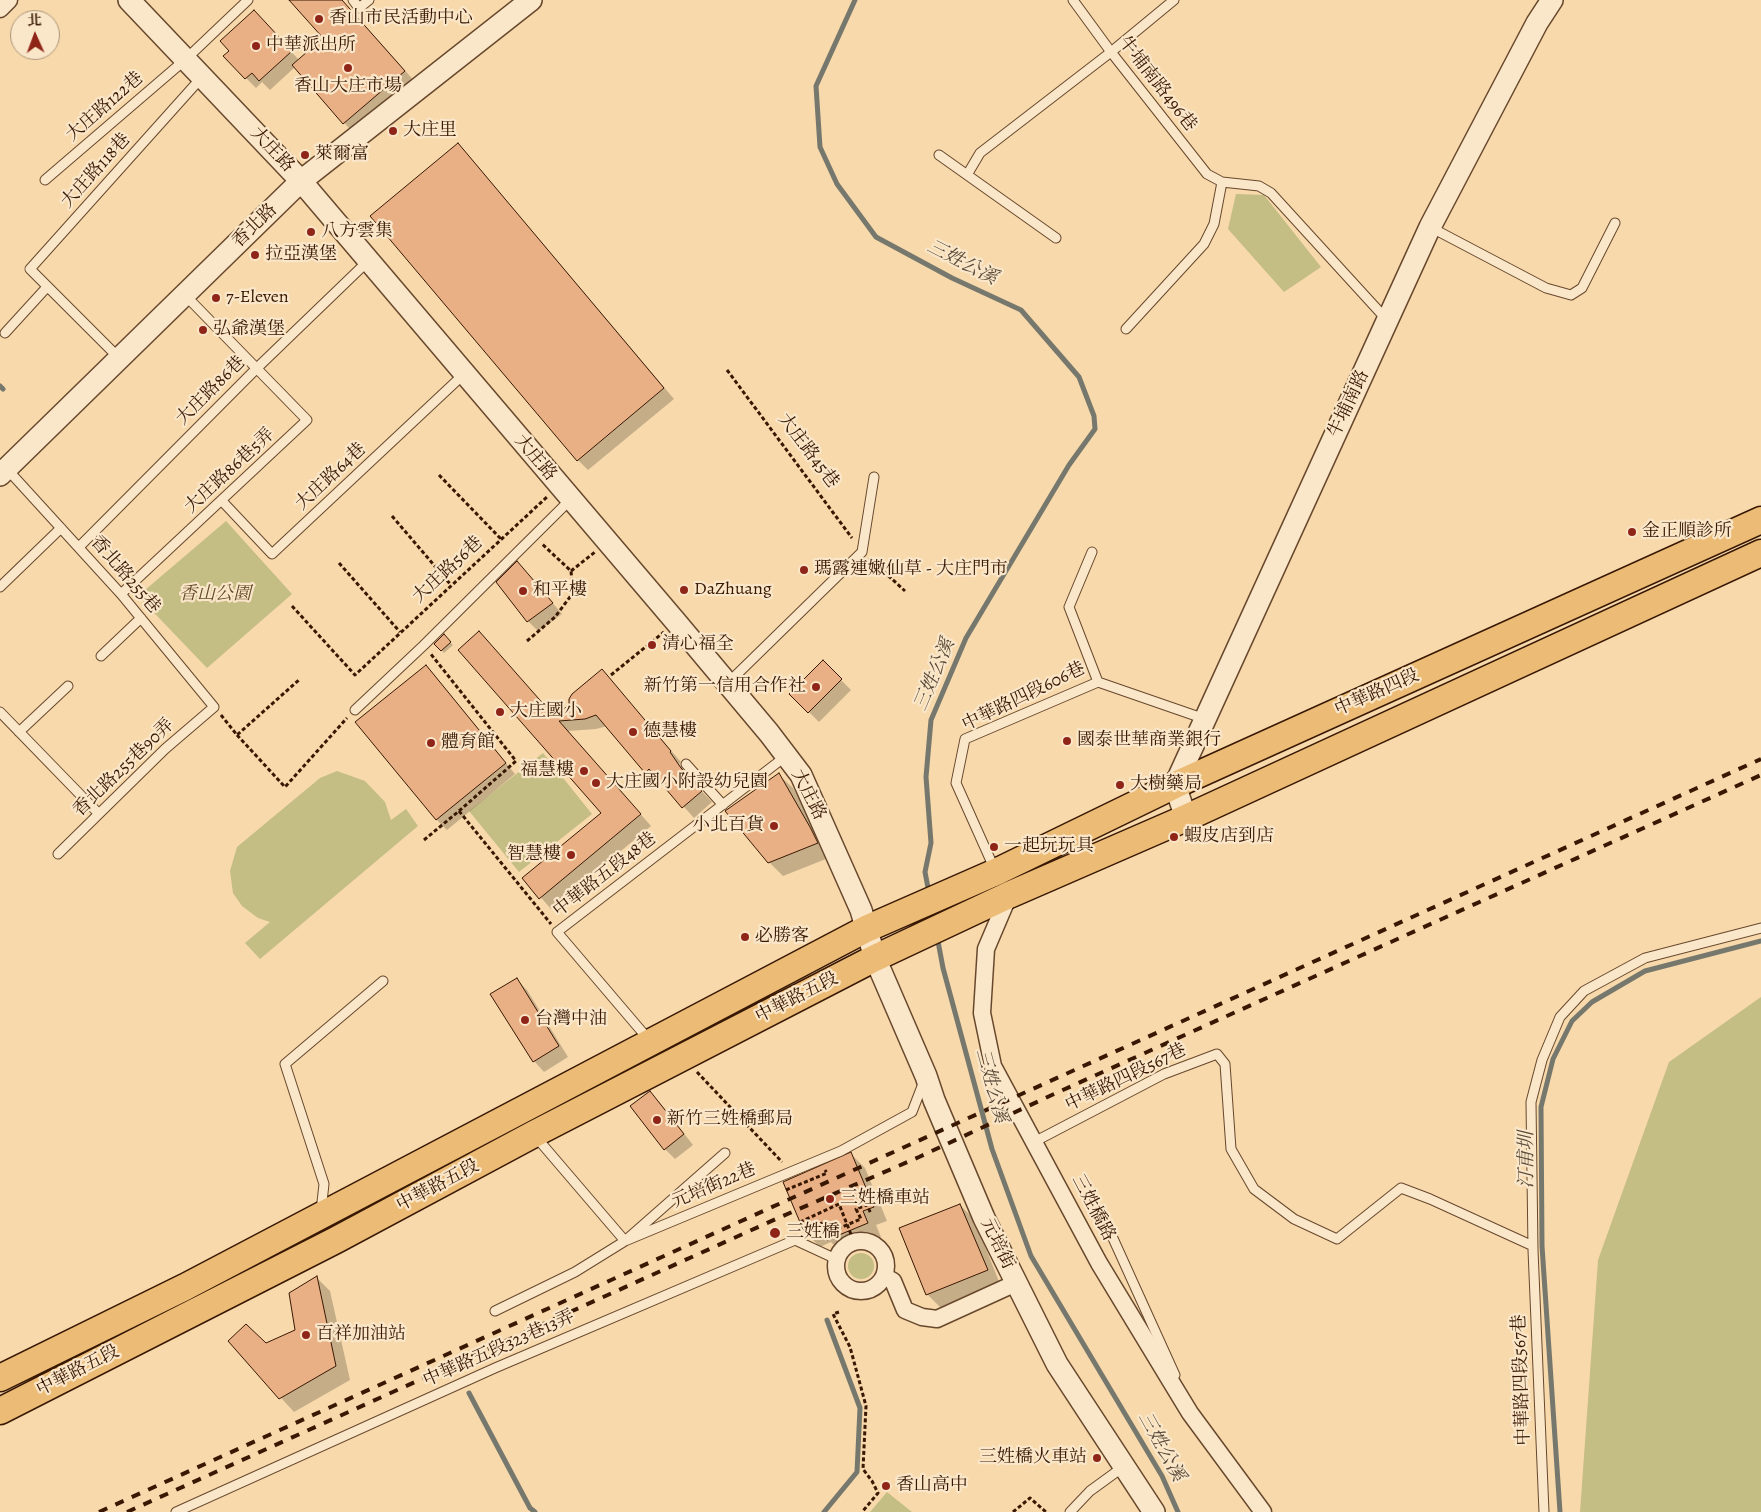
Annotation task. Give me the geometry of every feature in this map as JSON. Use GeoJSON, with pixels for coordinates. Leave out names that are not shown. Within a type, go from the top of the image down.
{"type":"FeatureCollection","features":[{"type":"Feature","properties":{"kind":"main road","name":"中華路四段"},"geometry":{"type":"LineString","coordinates":[[996,872],[1175,785],[1761,520]]}},
{"type":"Feature","properties":{"kind":"main road","name":"中華路四段"},"geometry":{"type":"LineString","coordinates":[[1009,895],[1186,818],[1761,553]]}},
{"type":"Feature","properties":{"kind":"main road"},"geometry":{"type":"LineString","coordinates":[[866,929],[996,872]]}},
{"type":"Feature","properties":{"kind":"main road"},"geometry":{"type":"LineString","coordinates":[[875,958],[1009,895]]}},
{"type":"Feature","properties":{"kind":"main road","name":"中華路五段"},"geometry":{"type":"LineString","coordinates":[[0,1412],[294,1246],[320,1216],[866,929]]}},
{"type":"Feature","properties":{"kind":"main road","name":"中華路五段"},"geometry":{"type":"LineString","coordinates":[[0,1378],[185,1287],[294,1246],[534,1134],[875,958]]}},
{"type":"Feature","properties":{"kind":"street","name":"大庄路"},"geometry":{"type":"LineString","coordinates":[[129,0],[301,181],[676,622],[801,775],[861,910],[875,958]]}},
{"type":"Feature","properties":{"kind":"street","name":"香北路"},"geometry":{"type":"LineString","coordinates":[[3,472],[301,181],[531,0]]}},
{"type":"Feature","properties":{"kind":"street","name":"牛埔南路"},"geometry":{"type":"LineString","coordinates":[[1175,785],[1430,226],[1537,23],[1552,0]]}},
{"type":"Feature","properties":{"kind":"street"},"geometry":{"type":"LineString","coordinates":[[1175,785],[1186,818]]}},
{"type":"Feature","properties":{"kind":"street","name":"三姓橋路"},"geometry":{"type":"LineString","coordinates":[[1009,895],[986,949],[982,1013],[992,1066],[1099,1262],[1190,1413],[1264,1512]]}},
{"type":"Feature","properties":{"kind":"street","name":"元培街"},"geometry":{"type":"LineString","coordinates":[[875,958],[926,1076],[965,1176],[1016,1283],[1057,1364],[1154,1512]]}},
{"type":"Feature","properties":{"kind":"street"},"geometry":{"type":"LineString","coordinates":[[862,1241],[870,1242],[882,1252],[886,1260],[884,1276],[880,1284],[873,1289],[856,1291],[848,1288],[837,1276],[836,1259],[846,1245],[862,1241]]}},
{"type":"Feature","properties":{"kind":"street"},"geometry":{"type":"LineString","coordinates":[[884,1276],[893,1281],[905,1310],[922,1317],[937,1319],[1016,1283]]}},
{"type":"Feature","properties":{"kind":"lane","name":"大庄路122巷"},"geometry":{"type":"LineString","coordinates":[[45,180],[186,59],[248,0]]}},
{"type":"Feature","properties":{"kind":"lane"},"geometry":{"type":"LineString","coordinates":[[352,0],[359,8],[369,0]]}},
{"type":"Feature","properties":{"kind":"lane","name":"牛埔南路496巷"},"geometry":{"type":"LineString","coordinates":[[1073,0],[1206,174],[1222,182],[1259,186],[1271,193],[1387,320]]}},
{"type":"Feature","properties":{"kind":"lane"},"geometry":{"type":"LineString","coordinates":[[967,175],[980,154],[1111,52],[1174,0]]}},
{"type":"Feature","properties":{"kind":"lane","name":"大庄路118巷"},"geometry":{"type":"LineString","coordinates":[[120,358],[30,269],[202,76]]}},
{"type":"Feature","properties":{"kind":"lane"},"geometry":{"type":"LineString","coordinates":[[939,155],[1056,238]]}},
{"type":"Feature","properties":{"kind":"lane"},"geometry":{"type":"LineString","coordinates":[[1126,329],[1204,244],[1214,224],[1222,182]]}},
{"type":"Feature","properties":{"kind":"lane"},"geometry":{"type":"LineString","coordinates":[[1430,226],[1546,288],[1570,295],[1582,288],[1615,223]]}},
{"type":"Feature","properties":{"kind":"lane","name":"大庄路86巷"},"geometry":{"type":"LineString","coordinates":[[78,547],[257,368],[368,261]]}},
{"type":"Feature","properties":{"kind":"lane"},"geometry":{"type":"LineString","coordinates":[[5,333],[47,287]]}},
{"type":"Feature","properties":{"kind":"lane"},"geometry":{"type":"LineString","coordinates":[[185,294],[257,368]]}},
{"type":"Feature","properties":{"kind":"lane","name":"大庄路86巷5弄"},"geometry":{"type":"LineString","coordinates":[[121,594],[307,420],[257,368]]}},
{"type":"Feature","properties":{"kind":"lane","name":"大庄路64巷"},"geometry":{"type":"LineString","coordinates":[[222,501],[272,554],[465,374]]}},
{"type":"Feature","properties":{"kind":"lane","name":"香北路255巷"},"geometry":{"type":"LineString","coordinates":[[3,472],[61,528],[121,594],[214,707]]}},
{"type":"Feature","properties":{"kind":"lane"},"geometry":{"type":"LineString","coordinates":[[727,684],[862,552],[874,477]]}},
{"type":"Feature","properties":{"kind":"lane"},"geometry":{"type":"LineString","coordinates":[[355,710],[534,536],[565,492]]}},
{"type":"Feature","properties":{"kind":"lane"},"geometry":{"type":"LineString","coordinates":[[0,586],[61,528]]}},
{"type":"Feature","properties":{"kind":"lane","name":"中華路四段606巷"},"geometry":{"type":"LineString","coordinates":[[996,872],[956,783],[965,740],[1098,682],[1069,607],[1092,552]]}},
{"type":"Feature","properties":{"kind":"lane"},"geometry":{"type":"LineString","coordinates":[[101,656],[141,618]]}},
{"type":"Feature","properties":{"kind":"lane"},"geometry":{"type":"LineString","coordinates":[[1098,682],[1205,719]]}},
{"type":"Feature","properties":{"kind":"lane"},"geometry":{"type":"LineString","coordinates":[[20,732],[68,686]]}},
{"type":"Feature","properties":{"kind":"lane","name":"香北路255巷90弄"},"geometry":{"type":"LineString","coordinates":[[58,854],[165,749],[214,707]]}},
{"type":"Feature","properties":{"kind":"lane"},"geometry":{"type":"LineString","coordinates":[[0,712],[100,814]]}},
{"type":"Feature","properties":{"kind":"lane","name":"中華路五段48巷"},"geometry":{"type":"LineString","coordinates":[[651,1042],[558,932],[786,756]]}},
{"type":"Feature","properties":{"kind":"lane"},"geometry":{"type":"LineString","coordinates":[[686,764],[722,805]]}},
{"type":"Feature","properties":{"kind":"lane","name":"中華路四段567巷"},"geometry":{"type":"LineString","coordinates":[[1544,1512],[1533,1246],[1531,1102],[1542,1060],[1560,1017],[1584,991],[1645,958],[1761,928]]}},
{"type":"Feature","properties":{"kind":"lane"},"geometry":{"type":"LineString","coordinates":[[320,1216],[324,1184],[285,1064],[383,981]]}},
{"type":"Feature","properties":{"kind":"lane","name":"中華路四段567巷"},"geometry":{"type":"LineString","coordinates":[[1034,1142],[1164,1074],[1218,1054],[1225,1064],[1231,1149],[1254,1189],[1294,1219],[1337,1239],[1401,1188],[1430,1199],[1533,1246]]}},
{"type":"Feature","properties":{"kind":"lane","name":"元培街22巷"},"geometry":{"type":"LineString","coordinates":[[495,1311],[575,1272],[625,1241],[841,1151],[912,1112],[926,1076]]}},
{"type":"Feature","properties":{"kind":"lane"},"geometry":{"type":"LineString","coordinates":[[534,1134],[625,1241],[725,1153]]}},
{"type":"Feature","properties":{"kind":"lane"},"geometry":{"type":"LineString","coordinates":[[1102,1214],[1177,1380],[1176,1390]]}},
{"type":"Feature","properties":{"kind":"lane","name":"中華路五段323巷13弄"},"geometry":{"type":"LineString","coordinates":[[176,1512],[495,1368],[795,1240],[836,1259]]}},
{"type":"Feature","properties":{"kind":"lane"},"geometry":{"type":"LineString","coordinates":[[1070,1512],[1090,1491],[1123,1467]]}},
{"type":"Feature","properties":{"kind":"path","name":"大庄路45巷"},"geometry":{"type":"LineString","coordinates":[[727,370],[862,552],[905,591]]}},
{"type":"Feature","properties":{"kind":"path"},"geometry":{"type":"LineString","coordinates":[[439,475],[501,539]]}},
{"type":"Feature","properties":{"kind":"path","name":"大庄路56巷"},"geometry":{"type":"LineString","coordinates":[[292,606],[355,675],[501,539],[565,492]]}},
{"type":"Feature","properties":{"kind":"path"},"geometry":{"type":"LineString","coordinates":[[392,516],[452,585]]}},
{"type":"Feature","properties":{"kind":"path"},"geometry":{"type":"LineString","coordinates":[[526,641],[555,617],[572,593],[571,571],[534,536]]}},
{"type":"Feature","properties":{"kind":"path"},"geometry":{"type":"LineString","coordinates":[[571,571],[607,542]]}},
{"type":"Feature","properties":{"kind":"path"},"geometry":{"type":"LineString","coordinates":[[340,563],[400,632]]}},
{"type":"Feature","properties":{"kind":"path"},"geometry":{"type":"LineString","coordinates":[[612,675],[676,622]]}},
{"type":"Feature","properties":{"kind":"path"},"geometry":{"type":"LineString","coordinates":[[424,645],[516,760],[459,812],[424,840]]}},
{"type":"Feature","properties":{"kind":"path"},"geometry":{"type":"LineString","coordinates":[[237,735],[300,679]]}},
{"type":"Feature","properties":{"kind":"path"},"geometry":{"type":"LineString","coordinates":[[214,707],[285,787],[355,710]]}},
{"type":"Feature","properties":{"kind":"path"},"geometry":{"type":"LineString","coordinates":[[459,812],[558,932]]}},
{"type":"Feature","properties":{"kind":"path"},"geometry":{"type":"LineString","coordinates":[[683,1057],[790,1172]]}},
{"type":"Feature","properties":{"kind":"path"},"geometry":{"type":"LineString","coordinates":[[786,1190],[827,1173]]}},
{"type":"Feature","properties":{"kind":"path"},"geometry":{"type":"LineString","coordinates":[[800,1222],[840,1204],[852,1236]]}},
{"type":"Feature","properties":{"kind":"path"},"geometry":{"type":"LineString","coordinates":[[813,1227],[825,1222],[830,1232],[860,1219],[856,1209],[867,1205],[872,1214]]}},
{"type":"Feature","properties":{"kind":"path"},"geometry":{"type":"LineString","coordinates":[[838,1312],[834,1314],[850,1347],[866,1406],[863,1469],[878,1493],[862,1512]]}},
{"type":"Feature","properties":{"kind":"path"},"geometry":{"type":"LineString","coordinates":[[1013,1512],[1030,1498],[1046,1512]]}},
{"type":"Feature","properties":{"kind":"green space"},"geometry":{"type":"Polygon","coordinates":[[[1236,194],[1264,195],[1321,267],[1284,292],[1228,229],[1236,194]]]}},
{"type":"Feature","properties":{"kind":"green space","name":"香山公園"},"geometry":{"type":"Polygon","coordinates":[[[226,521],[292,594],[207,668],[138,596],[226,521]]]}},
{"type":"Feature","properties":{"kind":"green space"},"geometry":{"type":"Polygon","coordinates":[[[543,753],[592,814],[519,872],[469,811],[543,753]]]}},
{"type":"Feature","properties":{"kind":"green space"},"geometry":{"type":"Polygon","coordinates":[[[337,771],[365,781],[385,802],[391,820],[406,809],[418,826],[260,959],[245,943],[270,922],[258,918],[242,906],[233,893],[230,871],[237,847],[320,778],[337,771]]]}},
{"type":"Feature","properties":{"kind":"green space"},"geometry":{"type":"Polygon","coordinates":[[[1761,997],[1761,1512],[1580,1512],[1598,1260],[1669,1062],[1761,997]]]}},
{"type":"Feature","properties":{"kind":"green space"},"geometry":{"type":"Polygon","coordinates":[[[861,1253],[870,1257],[874,1266],[870,1275],[861,1279],[852,1275],[848,1266],[852,1257],[861,1253]]]}},
{"type":"Feature","properties":{"kind":"green space"},"geometry":{"type":"Polygon","coordinates":[[[887,1492],[912,1512],[870,1512],[887,1492]]]}},
{"type":"Feature","properties":{"kind":"building","name":"香山大庄市場"},"geometry":{"type":"Polygon","coordinates":[[[289,0],[342,0],[405,71],[343,124],[292,65],[323,38],[289,0]]]}},
{"type":"Feature","properties":{"kind":"building","name":"中華派出所"},"geometry":{"type":"Polygon","coordinates":[[[254,10],[292,51],[259,81],[252,73],[245,79],[223,56],[229,51],[220,41],[254,10]]]}},
{"type":"Feature","properties":{"kind":"building"},"geometry":{"type":"Polygon","coordinates":[[[458,143],[664,388],[577,461],[370,216],[458,143]]]}},
{"type":"Feature","properties":{"kind":"building","name":"和平樓"},"geometry":{"type":"Polygon","coordinates":[[[517,561],[553,603],[527,622],[496,582],[517,561]]]}},
{"type":"Feature","properties":{"kind":"building"},"geometry":{"type":"Polygon","coordinates":[[[479,631],[554,716],[569,705],[569,699],[572,694],[602,669],[671,751],[681,768],[702,791],[682,808],[649,769],[645,773],[596,715],[585,719],[559,721],[641,814],[539,899],[522,878],[601,813],[458,650],[479,631]]]}},
{"type":"Feature","properties":{"kind":"building"},"geometry":{"type":"Polygon","coordinates":[[[444,634],[451,642],[441,651],[434,644],[444,634]]]}},
{"type":"Feature","properties":{"kind":"building","name":"新竹第一信用合作社"},"geometry":{"type":"Polygon","coordinates":[[[823,660],[842,679],[808,713],[789,694],[823,660]]]}},
{"type":"Feature","properties":{"kind":"building","name":"體育館"},"geometry":{"type":"Polygon","coordinates":[[[426,665],[506,763],[436,820],[355,722],[426,665]]]}},
{"type":"Feature","properties":{"kind":"building","name":"小北百貨"},"geometry":{"type":"Polygon","coordinates":[[[779,773],[818,843],[768,863],[725,811],[779,773]]]}},
{"type":"Feature","properties":{"kind":"building","name":"台灣中油"},"geometry":{"type":"Polygon","coordinates":[[[517,978],[559,1046],[533,1062],[490,994],[517,978]]]}},
{"type":"Feature","properties":{"kind":"building","name":"新竹三姓橋郵局"},"geometry":{"type":"Polygon","coordinates":[[[650,1091],[684,1134],[664,1150],[630,1106],[650,1091]]]}},
{"type":"Feature","properties":{"kind":"building","name":"三姓橋車站"},"geometry":{"type":"Polygon","coordinates":[[[851,1152],[874,1207],[863,1211],[868,1223],[827,1240],[822,1227],[805,1234],[783,1182],[851,1152]]]}},
{"type":"Feature","properties":{"kind":"building"},"geometry":{"type":"Polygon","coordinates":[[[960,1204],[988,1270],[926,1295],[899,1228],[960,1204]]]}},
{"type":"Feature","properties":{"kind":"building","name":"百祥加油站"},"geometry":{"type":"Polygon","coordinates":[[[317,1276],[336,1366],[279,1399],[228,1341],[246,1324],[266,1343],[295,1330],[289,1293],[317,1276]]]}},
{"type":"Feature","properties":{"kind":"waterway","name":"三姓公溪"},"geometry":{"type":"LineString","coordinates":[[855,0],[816,86],[820,147],[837,184],[876,237],[952,278],[1021,310],[1079,377],[1094,416],[1095,429],[1069,465],[966,638],[931,720],[926,777],[931,843],[925,872],[929,893]]}},
{"type":"Feature","properties":{"kind":"waterway"},"geometry":{"type":"LineString","coordinates":[[0,386],[3,389]]}},
{"type":"Feature","properties":{"kind":"waterway","name":"三姓公溪"},"geometry":{"type":"LineString","coordinates":[[937,936],[943,968],[992,1149],[1031,1256],[1162,1476],[1178,1512]]}},
{"type":"Feature","properties":{"kind":"waterway","name":"汀甫圳"},"geometry":{"type":"LineString","coordinates":[[1560,1512],[1542,1246],[1541,1107],[1553,1059],[1572,1021],[1592,1002],[1645,971],[1761,941]]}},
{"type":"Feature","properties":{"kind":"waterway"},"geometry":{"type":"LineString","coordinates":[[824,1512],[857,1472],[860,1408],[827,1320]]}},
{"type":"Feature","properties":{"kind":"waterway"},"geometry":{"type":"LineString","coordinates":[[469,1393],[530,1508],[535,1512]]}},
{"type":"Feature","properties":{"kind":"railway"},"geometry":{"type":"LineString","coordinates":[[99,1512],[1761,759]]}},
{"type":"Feature","properties":{"kind":"railway"},"geometry":{"type":"LineString","coordinates":[[127,1512],[776,1219],[919,1157],[1054,1094],[1761,775]]}},
{"type":"Feature","properties":{"kind":"place","name":"香山市民活動中心"},"geometry":{"type":"Point","coordinates":[319,19]}},
{"type":"Feature","properties":{"kind":"place","name":"中華派出所"},"geometry":{"type":"Point","coordinates":[256,46]}},
{"type":"Feature","properties":{"kind":"place","name":"香山大庄市場"},"geometry":{"type":"Point","coordinates":[348,68]}},
{"type":"Feature","properties":{"kind":"place","name":"大庄里"},"geometry":{"type":"Point","coordinates":[393,131]}},
{"type":"Feature","properties":{"kind":"place","name":"萊爾富"},"geometry":{"type":"Point","coordinates":[305,155]}},
{"type":"Feature","properties":{"kind":"place","name":"八方雲集"},"geometry":{"type":"Point","coordinates":[311,232]}},
{"type":"Feature","properties":{"kind":"place","name":"拉亞漢堡"},"geometry":{"type":"Point","coordinates":[255,255]}},
{"type":"Feature","properties":{"kind":"place","name":"7-Eleven"},"geometry":{"type":"Point","coordinates":[216,298]}},
{"type":"Feature","properties":{"kind":"place","name":"弘爺漢堡"},"geometry":{"type":"Point","coordinates":[203,330]}},
{"type":"Feature","properties":{"kind":"place","name":"金正順診所"},"geometry":{"type":"Point","coordinates":[1632,532]}},
{"type":"Feature","properties":{"kind":"place","name":"瑪露連嫩仙草 - 大庄門市"},"geometry":{"type":"Point","coordinates":[804,570]}},
{"type":"Feature","properties":{"kind":"place","name":"DaZhuang"},"geometry":{"type":"Point","coordinates":[684,590]}},
{"type":"Feature","properties":{"kind":"place","name":"和平樓"},"geometry":{"type":"Point","coordinates":[523,591]}},
{"type":"Feature","properties":{"kind":"place","name":"清心福全"},"geometry":{"type":"Point","coordinates":[652,645]}},
{"type":"Feature","properties":{"kind":"place","name":"新竹第一信用合作社"},"geometry":{"type":"Point","coordinates":[816,687]}},
{"type":"Feature","properties":{"kind":"place","name":"大庄國小"},"geometry":{"type":"Point","coordinates":[500,712]}},
{"type":"Feature","properties":{"kind":"place","name":"德慧樓"},"geometry":{"type":"Point","coordinates":[633,732]}},
{"type":"Feature","properties":{"kind":"place","name":"國泰世華商業銀行"},"geometry":{"type":"Point","coordinates":[1067,741]}},
{"type":"Feature","properties":{"kind":"place","name":"體育館"},"geometry":{"type":"Point","coordinates":[431,743]}},
{"type":"Feature","properties":{"kind":"place","name":"福慧樓"},"geometry":{"type":"Point","coordinates":[584,771]}},
{"type":"Feature","properties":{"kind":"place","name":"大庄國小附設幼兒園"},"geometry":{"type":"Point","coordinates":[596,783]}},
{"type":"Feature","properties":{"kind":"place","name":"大樹藥局"},"geometry":{"type":"Point","coordinates":[1120,785]}},
{"type":"Feature","properties":{"kind":"place","name":"小北百貨"},"geometry":{"type":"Point","coordinates":[774,826]}},
{"type":"Feature","properties":{"kind":"place","name":"蝦皮店到店"},"geometry":{"type":"Point","coordinates":[1174,837]}},
{"type":"Feature","properties":{"kind":"place","name":"一起玩玩具"},"geometry":{"type":"Point","coordinates":[994,847]}},
{"type":"Feature","properties":{"kind":"place","name":"智慧樓"},"geometry":{"type":"Point","coordinates":[571,855]}},
{"type":"Feature","properties":{"kind":"place","name":"必勝客"},"geometry":{"type":"Point","coordinates":[745,937]}},
{"type":"Feature","properties":{"kind":"place","name":"台灣中油"},"geometry":{"type":"Point","coordinates":[525,1020]}},
{"type":"Feature","properties":{"kind":"place","name":"新竹三姓橋郵局"},"geometry":{"type":"Point","coordinates":[657,1120]}},
{"type":"Feature","properties":{"kind":"place","name":"三姓橋車站"},"geometry":{"type":"Point","coordinates":[830,1199]}},
{"type":"Feature","properties":{"kind":"place","name":"三姓橋"},"geometry":{"type":"Point","coordinates":[775,1233]}},
{"type":"Feature","properties":{"kind":"place","name":"百祥加油站"},"geometry":{"type":"Point","coordinates":[306,1335]}},
{"type":"Feature","properties":{"kind":"place","name":"三姓橋火車站"},"geometry":{"type":"Point","coordinates":[1097,1458]}},
{"type":"Feature","properties":{"kind":"place","name":"香山高中"},"geometry":{"type":"Point","coordinates":[886,1486]}}]}
